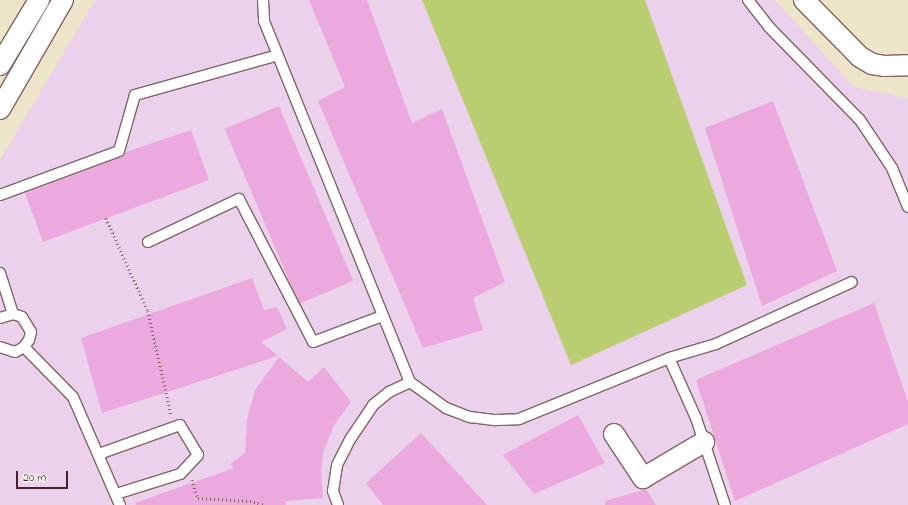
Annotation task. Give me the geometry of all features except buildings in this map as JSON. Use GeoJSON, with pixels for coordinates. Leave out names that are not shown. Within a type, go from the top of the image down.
{"type":"FeatureCollection","features":[{"type":"Feature","properties":{"kind":"street"},"geometry":{"type":"LineString","coordinates":[[0,65],[39,0]]}},
{"type":"Feature","properties":{"kind":"street"},"geometry":{"type":"LineString","coordinates":[[0,109],[63,0]]}},
{"type":"Feature","properties":{"kind":"street"},"geometry":{"type":"LineString","coordinates":[[804,0],[860,57],[872,64],[884,66],[908,65]]}},
{"type":"Feature","properties":{"kind":"street"},"geometry":{"type":"LineString","coordinates":[[614,434],[643,478],[704,442]]}},
{"type":"Feature","properties":{"kind":"lane"},"geometry":{"type":"LineString","coordinates":[[263,0],[264,22],[410,382],[446,408],[470,417],[496,420],[519,419],[669,358],[716,344],[852,282]]}},
{"type":"Feature","properties":{"kind":"lane"},"geometry":{"type":"LineString","coordinates":[[748,0],[769,27],[860,120],[892,168],[908,207]]}},
{"type":"Feature","properties":{"kind":"lane"},"geometry":{"type":"LineString","coordinates":[[0,195],[119,151],[135,95],[278,55]]}},
{"type":"Feature","properties":{"kind":"lane"},"geometry":{"type":"LineString","coordinates":[[148,242],[239,199],[313,342],[382,316]]}},
{"type":"Feature","properties":{"kind":"lane"},"geometry":{"type":"LineString","coordinates":[[0,273],[13,314]]}},
{"type":"Feature","properties":{"kind":"lane"},"geometry":{"type":"LineString","coordinates":[[0,318],[13,314],[25,320],[31,332],[29,340],[24,347],[15,352],[0,347]]}},
{"type":"Feature","properties":{"kind":"lane"},"geometry":{"type":"LineString","coordinates":[[24,347],[73,397],[120,505]]}},
{"type":"Feature","properties":{"kind":"lane"},"geometry":{"type":"LineString","coordinates":[[669,358],[704,442],[725,505]]}},
{"type":"Feature","properties":{"kind":"lane"},"geometry":{"type":"LineString","coordinates":[[338,505],[333,491],[337,464],[350,438],[373,405],[389,392],[410,382]]}},
{"type":"Feature","properties":{"kind":"lane"},"geometry":{"type":"LineString","coordinates":[[99,454],[180,425],[198,455],[180,474],[116,494]]}},
{"type":"Feature","properties":{"kind":"path"},"geometry":{"type":"LineString","coordinates":[[106,218],[148,311],[173,420]]}},
{"type":"Feature","properties":{"kind":"path"},"geometry":{"type":"LineString","coordinates":[[190,472],[198,498],[250,501],[266,505]]}},
{"type":"Feature","properties":{"kind":"shaded area"},"geometry":{"type":"Polygon","coordinates":[[[95,0],[775,0],[854,87],[908,98],[908,505],[0,505],[0,160],[95,0]]]}},
{"type":"Feature","properties":{"kind":"green space"},"geometry":{"type":"Polygon","coordinates":[[[422,0],[645,0],[747,285],[571,365],[422,0]]]}}]}
